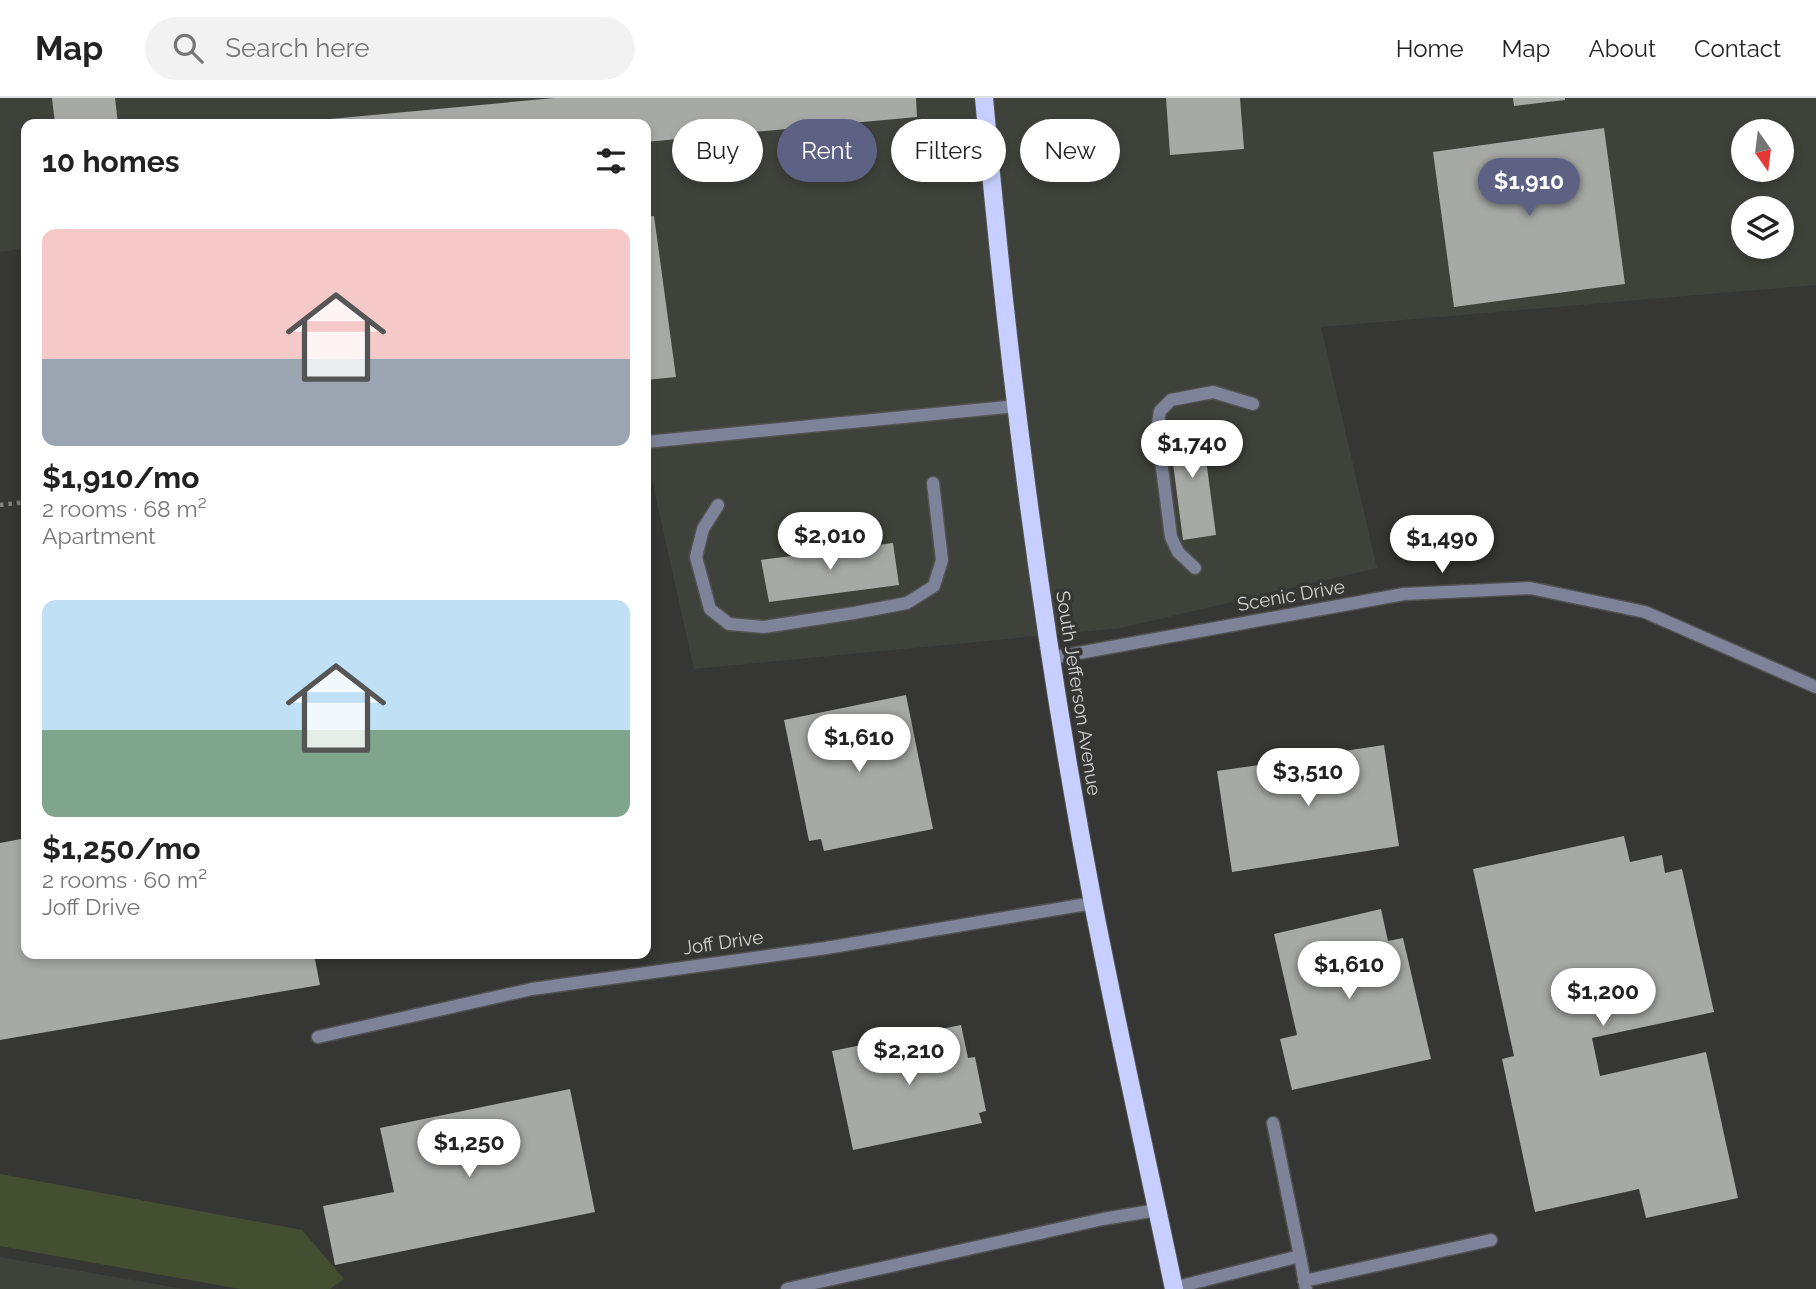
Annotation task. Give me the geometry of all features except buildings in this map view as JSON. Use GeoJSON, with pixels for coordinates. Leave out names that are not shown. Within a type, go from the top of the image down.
{"type":"FeatureCollection","features":[{"type":"Feature","properties":{"kind":"main road","name":"South Jefferson Avenue"},"geometry":{"type":"LineString","coordinates":[[984,98],[992,195],[1017,406],[1051,658],[1093,903],[1173,1289]]}},
{"type":"Feature","properties":{"kind":"street"},"geometry":{"type":"LineString","coordinates":[[1195,568],[1178,552],[1171,537],[1157,429],[1160,411],[1171,400],[1213,392],[1254,404]]}},
{"type":"Feature","properties":{"kind":"street"},"geometry":{"type":"LineString","coordinates":[[651,442],[1017,406]]}},
{"type":"Feature","properties":{"kind":"street"},"geometry":{"type":"LineString","coordinates":[[718,505],[703,529],[696,557],[710,609],[729,624],[764,627],[907,603],[934,586],[942,560],[933,482]]}},
{"type":"Feature","properties":{"kind":"street","name":"Scenic Drive"},"geometry":{"type":"LineString","coordinates":[[1051,658],[1404,594],[1530,589],[1645,612],[1816,687]]}},
{"type":"Feature","properties":{"kind":"street","name":"Joff Drive"},"geometry":{"type":"LineString","coordinates":[[318,1037],[532,989],[826,948],[1093,903]]}},
{"type":"Feature","properties":{"kind":"street"},"geometry":{"type":"LineString","coordinates":[[1273,1123],[1305,1285],[1491,1240]]}},
{"type":"Feature","properties":{"kind":"street"},"geometry":{"type":"LineString","coordinates":[[786,1289],[1103,1219],[1157,1210]]}},
{"type":"Feature","properties":{"kind":"street"},"geometry":{"type":"LineString","coordinates":[[1173,1289],[1300,1256]]}},
{"type":"Feature","properties":{"kind":"path"},"geometry":{"type":"LineString","coordinates":[[0,505],[21,503]]}},
{"type":"Feature","properties":{"kind":"shaded area"},"geometry":{"type":"Polygon","coordinates":[[[0,98],[1816,98],[1816,285],[1321,327],[1377,568],[1121,628],[694,669],[651,480],[651,119],[21,119],[21,249],[0,252],[0,98]]]}},
{"type":"Feature","properties":{"kind":"shaded area"},"geometry":{"type":"Polygon","coordinates":[[[0,1257],[184,1289],[0,1289],[0,1257]]]}},
{"type":"Feature","properties":{"kind":"green space"},"geometry":{"type":"Polygon","coordinates":[[[0,1174],[302,1230],[344,1279],[330,1289],[240,1289],[0,1246],[0,1174]]]}}]}
